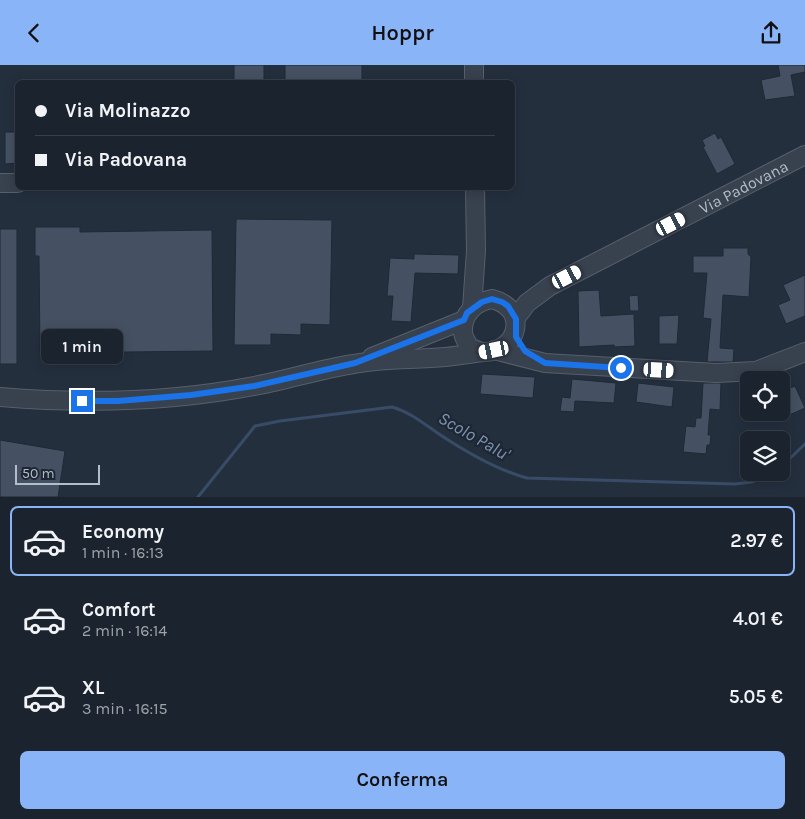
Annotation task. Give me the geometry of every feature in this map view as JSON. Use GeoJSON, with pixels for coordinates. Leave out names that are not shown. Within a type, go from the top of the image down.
{"type":"FeatureCollection","features":[{"type":"Feature","properties":{"kind":"street"},"geometry":{"type":"LineString","coordinates":[[474,65],[474,80]]}},
{"type":"Feature","properties":{"kind":"street","name":"Via Padovana"},"geometry":{"type":"LineString","coordinates":[[0,397],[46,401],[118,401],[191,395],[254,386],[355,363],[445,357],[488,351],[507,344],[527,303],[550,286],[805,155]]}},
{"type":"Feature","properties":{"kind":"street"},"geometry":{"type":"LineString","coordinates":[[0,183],[15,183]]}},
{"type":"Feature","properties":{"kind":"street"},"geometry":{"type":"LineString","coordinates":[[475,190],[476,251],[468,314],[463,334],[469,347],[545,363],[716,373],[756,371],[805,353]]}},
{"type":"Feature","properties":{"kind":"street"},"geometry":{"type":"LineString","coordinates":[[476,251],[482,279],[493,300],[508,306],[515,325],[516,337],[525,351],[545,363]]}},
{"type":"Feature","properties":{"kind":"street","name":"Via Padovana"},"geometry":{"type":"LineString","coordinates":[[355,363],[468,314],[482,302],[550,286]]}},
{"type":"Feature","properties":{"kind":"building"},"geometry":{"type":"Polygon","coordinates":[[[234,65],[264,65],[264,80],[234,80],[234,65]]]}},
{"type":"Feature","properties":{"kind":"building"},"geometry":{"type":"Polygon","coordinates":[[[285,65],[362,65],[362,80],[285,80],[285,65]]]}},
{"type":"Feature","properties":{"kind":"building"},"geometry":{"type":"Polygon","coordinates":[[[778,65],[805,65],[805,72],[791,75],[795,96],[765,100],[761,80],[780,76],[778,65]]]}},
{"type":"Feature","properties":{"kind":"building"},"geometry":{"type":"Polygon","coordinates":[[[5,132],[15,132],[15,163],[5,164],[5,132]]]}},
{"type":"Feature","properties":{"kind":"building"},"geometry":{"type":"Polygon","coordinates":[[[715,133],[718,139],[721,137],[735,164],[717,174],[703,147],[705,146],[702,140],[715,133]]]}},
{"type":"Feature","properties":{"kind":"building"},"geometry":{"type":"Polygon","coordinates":[[[236,219],[332,220],[330,325],[301,324],[301,335],[271,334],[271,345],[234,345],[236,219]]]}},
{"type":"Feature","properties":{"kind":"building"},"geometry":{"type":"Polygon","coordinates":[[[35,227],[80,227],[80,232],[212,230],[213,351],[40,353],[39,256],[35,256],[35,227]]]}},
{"type":"Feature","properties":{"kind":"building"},"geometry":{"type":"Polygon","coordinates":[[[0,229],[17,229],[17,364],[0,364],[0,229]]]}},
{"type":"Feature","properties":{"kind":"building"},"geometry":{"type":"Polygon","coordinates":[[[723,248],[748,248],[748,254],[751,257],[749,297],[723,295],[720,348],[734,349],[733,362],[707,362],[711,319],[703,318],[707,273],[693,273],[693,256],[723,256],[723,248]]]}},
{"type":"Feature","properties":{"kind":"building"},"geometry":{"type":"Polygon","coordinates":[[[414,254],[459,255],[458,274],[415,273],[411,322],[391,321],[393,296],[387,296],[390,258],[414,259],[414,254]]]}},
{"type":"Feature","properties":{"kind":"building"},"geometry":{"type":"Polygon","coordinates":[[[805,275],[805,316],[786,324],[778,305],[790,300],[783,285],[805,275]]]}},
{"type":"Feature","properties":{"kind":"building"},"geometry":{"type":"Polygon","coordinates":[[[599,290],[601,316],[634,314],[635,346],[579,347],[578,291],[599,290]]]}},
{"type":"Feature","properties":{"kind":"building"},"geometry":{"type":"Polygon","coordinates":[[[638,295],[639,311],[630,311],[629,296],[638,295]]]}},
{"type":"Feature","properties":{"kind":"building"},"geometry":{"type":"Polygon","coordinates":[[[679,315],[677,344],[659,344],[659,316],[679,315]]]}},
{"type":"Feature","properties":{"kind":"building"},"geometry":{"type":"Polygon","coordinates":[[[482,374],[535,377],[533,398],[480,394],[482,374]]]}},
{"type":"Feature","properties":{"kind":"building"},"geometry":{"type":"Polygon","coordinates":[[[572,379],[616,383],[614,403],[575,401],[574,412],[560,411],[562,397],[570,398],[572,379]]]}},
{"type":"Feature","properties":{"kind":"building"},"geometry":{"type":"Polygon","coordinates":[[[638,383],[674,387],[672,407],[636,402],[638,383]]]}},
{"type":"Feature","properties":{"kind":"building"},"geometry":{"type":"Polygon","coordinates":[[[703,383],[721,383],[720,410],[710,409],[708,435],[711,435],[710,445],[707,445],[706,454],[683,452],[686,426],[695,427],[696,418],[701,418],[703,383]]]}},
{"type":"Feature","properties":{"kind":"building"},"geometry":{"type":"Polygon","coordinates":[[[795,386],[805,408],[790,415],[790,388],[795,386]]]}},
{"type":"Feature","properties":{"kind":"building"},"geometry":{"type":"Polygon","coordinates":[[[0,440],[65,451],[58,497],[0,497],[0,440]]]}},
{"type":"Feature","properties":{"kind":"waterway","name":"Scolo Palu'"},"geometry":{"type":"LineString","coordinates":[[198,497],[255,426],[280,421],[392,407],[411,415],[449,441],[482,460],[527,478],[735,484],[754,481]]}},
{"type":"Feature","properties":{"kind":"waterway","name":"Scolo Palu'"},"geometry":{"type":"LineString","coordinates":[[790,458],[805,444]]}},
{"type":"Feature","properties":{"kind":"route"},"geometry":{"type":"LineString","coordinates":[[82,401],[118,401],[191,395],[254,386],[355,363],[464,320],[472,308],[486,300],[492,299],[508,306],[516,319],[516,337],[525,351],[545,363],[621,368]]}}]}
